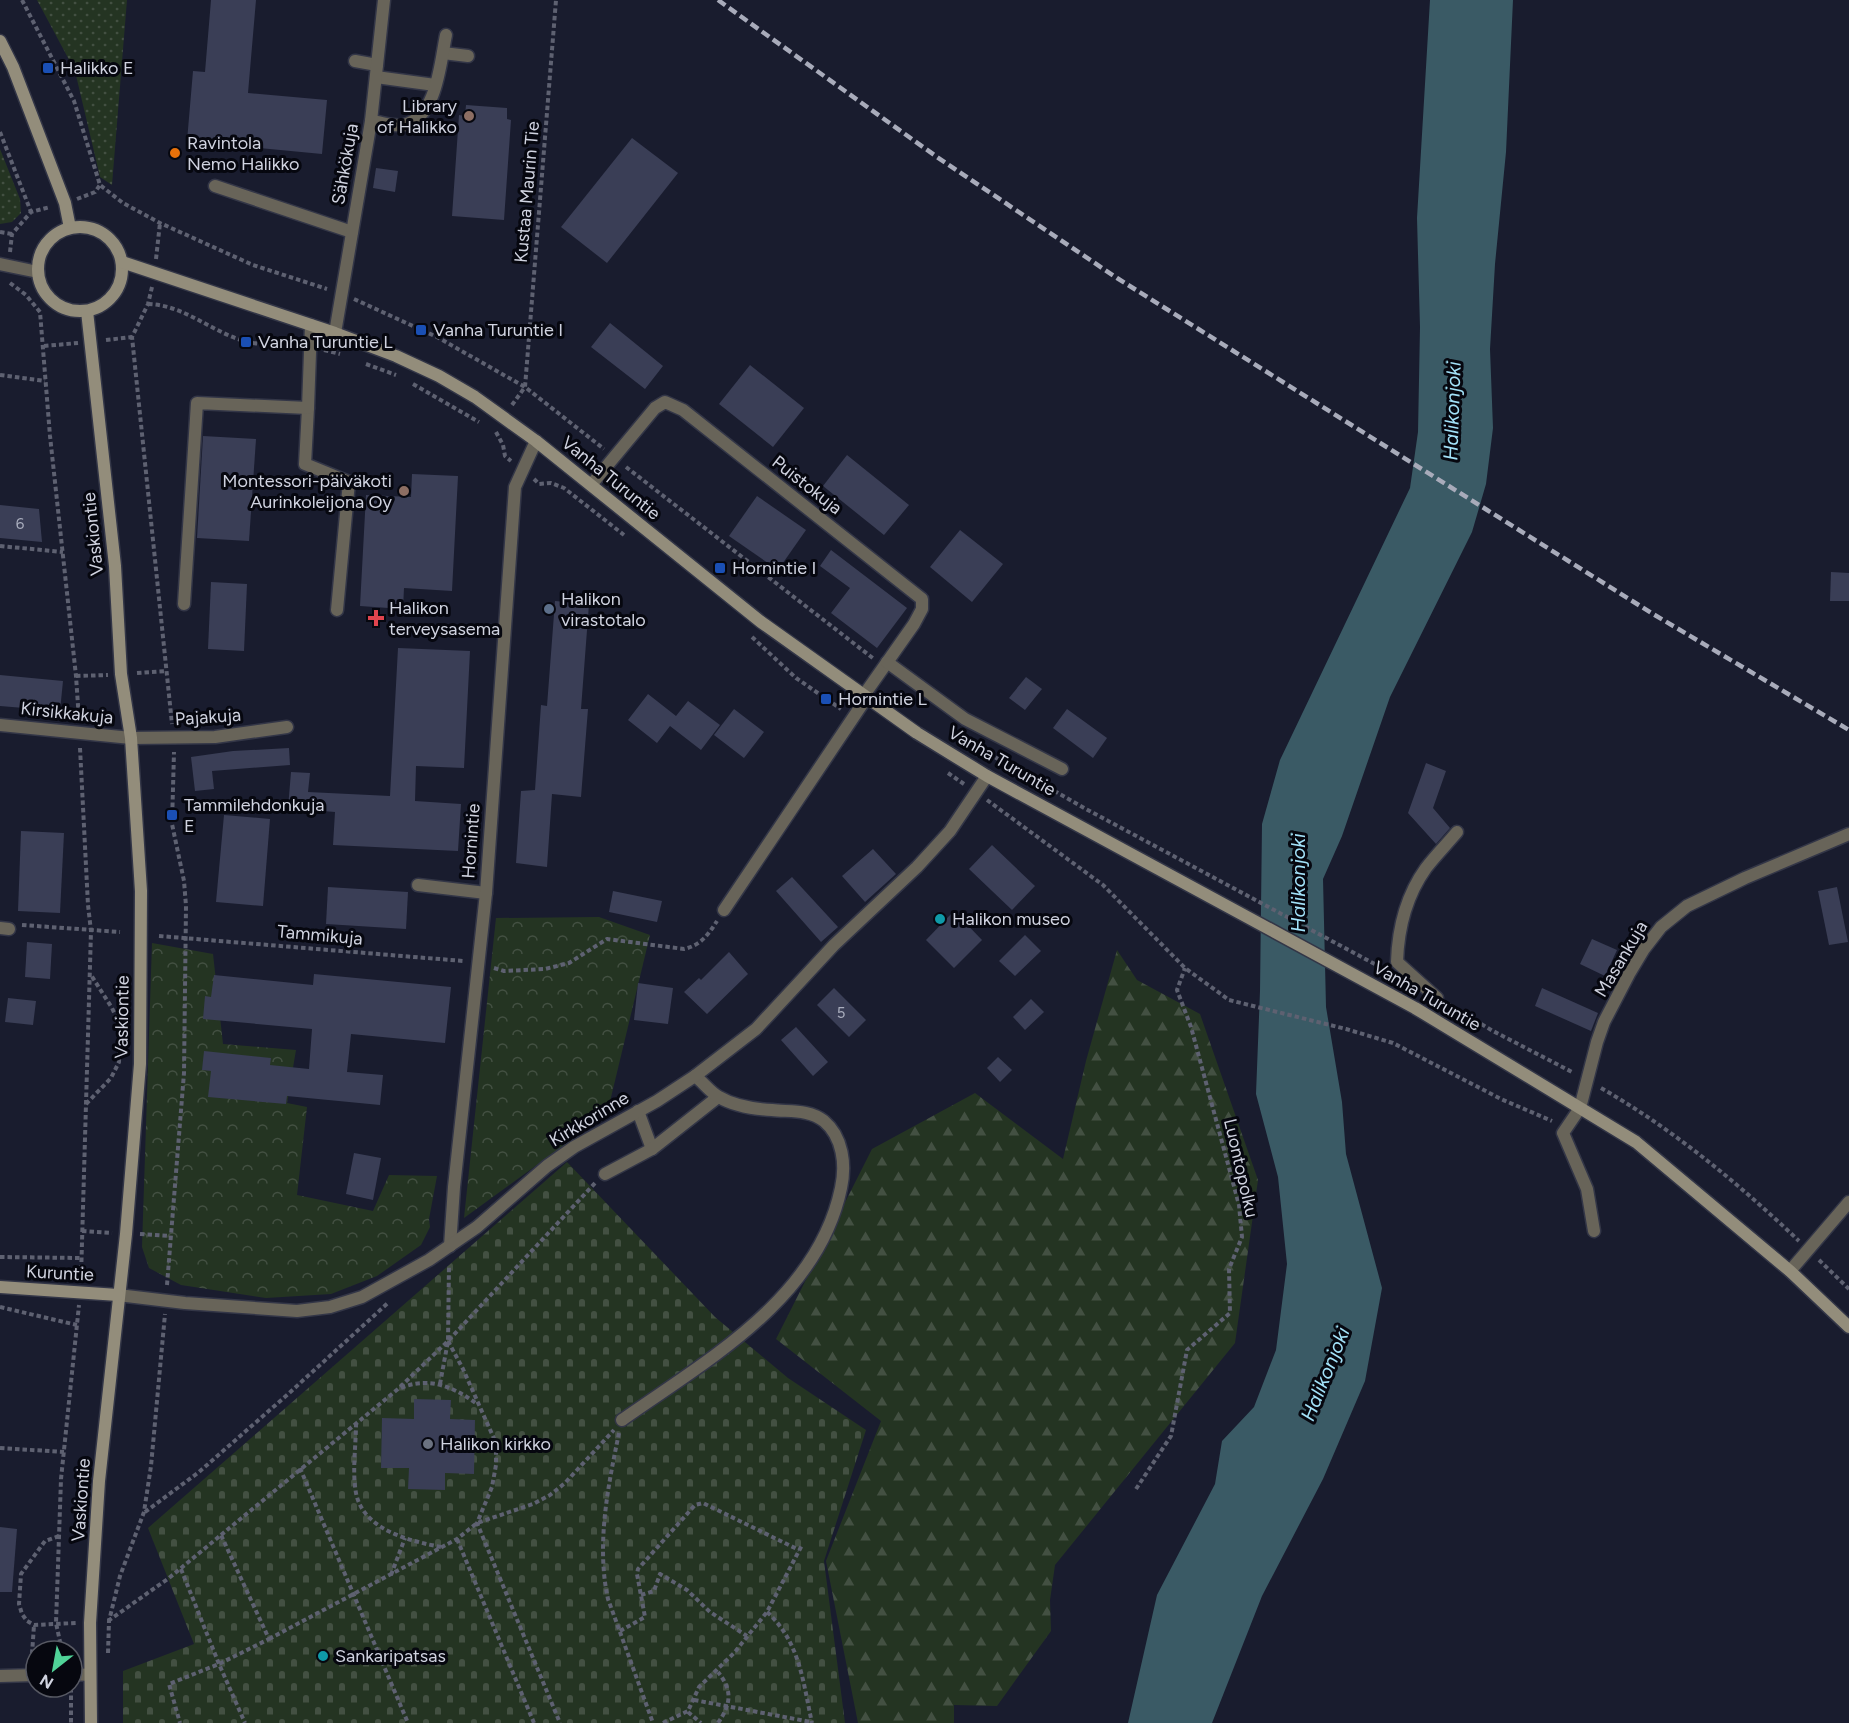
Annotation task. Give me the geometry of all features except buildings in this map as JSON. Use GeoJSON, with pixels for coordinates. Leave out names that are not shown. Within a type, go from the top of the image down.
{"type":"FeatureCollection","features":[{"type":"Feature","properties":{"kind":"street","name":"Sähkökuja"},"geometry":{"type":"LineString","coordinates":[[335,333],[371,121],[384,0]]}},
{"type":"Feature","properties":{"kind":"street"},"geometry":{"type":"LineString","coordinates":[[371,121],[402,126],[417,120],[430,104],[446,35]]}},
{"type":"Feature","properties":{"kind":"street"},"geometry":{"type":"LineString","coordinates":[[0,41],[13,67],[65,203],[70,228]]}},
{"type":"Feature","properties":{"kind":"street"},"geometry":{"type":"LineString","coordinates":[[443,52],[468,56]]}},
{"type":"Feature","properties":{"kind":"street"},"geometry":{"type":"LineString","coordinates":[[355,61],[376,71],[435,85]]}},
{"type":"Feature","properties":{"kind":"street"},"geometry":{"type":"LineString","coordinates":[[215,186],[352,232]]}},
{"type":"Feature","properties":{"kind":"street"},"geometry":{"type":"LineString","coordinates":[[82,227],[104,234],[113,242],[122,262],[123,273],[115,293],[108,302],[87,312],[65,309],[55,304],[40,284],[39,258],[45,245],[52,237],[70,228],[82,227]]}},
{"type":"Feature","properties":{"kind":"street","name":"Vanha Turuntie"},"geometry":{"type":"LineString","coordinates":[[122,262],[335,333],[396,356],[439,376],[504,416],[761,622],[917,733],[987,776],[1415,1008],[1636,1142],[1790,1271],[1849,1327]]}},
{"type":"Feature","properties":{"kind":"street"},"geometry":{"type":"LineString","coordinates":[[4,265],[38,272]]}},
{"type":"Feature","properties":{"kind":"street","name":"Vaskiontie"},"geometry":{"type":"LineString","coordinates":[[87,312],[115,566],[121,674],[131,738],[141,891],[140,1064],[126,1234],[99,1493],[90,1623],[90,1723]]}},
{"type":"Feature","properties":{"kind":"street"},"geometry":{"type":"LineString","coordinates":[[310,325],[305,464],[349,482],[337,610]]}},
{"type":"Feature","properties":{"kind":"street","name":"Puistokuja"},"geometry":{"type":"LineString","coordinates":[[591,485],[655,408],[665,402],[683,410],[922,599],[922,609],[885,664],[855,716],[724,910]]}},
{"type":"Feature","properties":{"kind":"street"},"geometry":{"type":"LineString","coordinates":[[184,603],[197,404],[308,408]]}},
{"type":"Feature","properties":{"kind":"street","name":"Hornintie"},"geometry":{"type":"LineString","coordinates":[[450,1246],[454,1187],[486,893],[515,487],[536,441]]}},
{"type":"Feature","properties":{"kind":"street"},"geometry":{"type":"LineString","coordinates":[[885,664],[965,718],[1062,769]]}},
{"type":"Feature","properties":{"kind":"street","name":"Kirsikkakuja"},"geometry":{"type":"LineString","coordinates":[[0,725],[131,738]]}},
{"type":"Feature","properties":{"kind":"street","name":"Pajakuja"},"geometry":{"type":"LineString","coordinates":[[131,738],[215,737],[287,727]]}},
{"type":"Feature","properties":{"kind":"street","name":"Kirkkorinne"},"geometry":{"type":"LineString","coordinates":[[118,1295],[185,1303],[297,1311],[330,1307],[362,1297],[392,1282],[477,1227],[574,1147],[695,1076],[756,1029],[834,945],[917,867],[950,831],[987,776]]}},
{"type":"Feature","properties":{"kind":"street"},"geometry":{"type":"LineString","coordinates":[[1437,998],[1397,962],[1398,941],[1403,911],[1425,869],[1457,832]]}},
{"type":"Feature","properties":{"kind":"street","name":"Masankuja"},"geometry":{"type":"LineString","coordinates":[[1580,1108],[1604,1022],[1629,974],[1661,927],[1687,906],[1745,878],[1849,834]]}},
{"type":"Feature","properties":{"kind":"street"},"geometry":{"type":"LineString","coordinates":[[418,885],[486,893]]}},
{"type":"Feature","properties":{"kind":"street"},"geometry":{"type":"LineString","coordinates":[[622,1420],[720,1351],[782,1296],[798,1279],[819,1248],[839,1198],[844,1174],[843,1157],[834,1132],[823,1120],[809,1113],[748,1107],[718,1096],[695,1076]]}},
{"type":"Feature","properties":{"kind":"street"},"geometry":{"type":"LineString","coordinates":[[605,1174],[652,1149],[718,1096]]}},
{"type":"Feature","properties":{"kind":"street"},"geometry":{"type":"LineString","coordinates":[[1580,1108],[1563,1133],[1587,1189],[1594,1231]]}},
{"type":"Feature","properties":{"kind":"street"},"geometry":{"type":"LineString","coordinates":[[638,1111],[652,1149]]}},
{"type":"Feature","properties":{"kind":"street"},"geometry":{"type":"LineString","coordinates":[[1790,1271],[1849,1202]]}},
{"type":"Feature","properties":{"kind":"street","name":"Kuruntie"},"geometry":{"type":"LineString","coordinates":[[0,1287],[118,1295]]}},
{"type":"Feature","properties":{"kind":"street"},"geometry":{"type":"LineString","coordinates":[[0,1676],[24,1675]]}},
{"type":"Feature","properties":{"kind":"street"},"geometry":{"type":"LineString","coordinates":[[84,1675],[90,1675]]}},
{"type":"Feature","properties":{"kind":"path"},"geometry":{"type":"LineString","coordinates":[[22,0],[74,101],[100,185],[123,203],[160,223],[253,265],[342,294],[437,337],[525,387],[885,664]]}},
{"type":"Feature","properties":{"kind":"path","name":"Kustaa Maurin Tie"},"geometry":{"type":"LineString","coordinates":[[525,387],[556,0]]}},
{"type":"Feature","properties":{"kind":"path"},"geometry":{"type":"LineString","coordinates":[[0,132],[31,212],[12,234],[4,265],[9,283],[26,295],[40,312],[80,732],[91,931],[82,1258],[64,1452],[59,1536],[56,1623],[59,1639]]}},
{"type":"Feature","properties":{"kind":"path"},"geometry":{"type":"LineString","coordinates":[[154,273],[160,223]]}},
{"type":"Feature","properties":{"kind":"path"},"geometry":{"type":"LineString","coordinates":[[0,232],[12,234]]}},
{"type":"Feature","properties":{"kind":"path"},"geometry":{"type":"LineString","coordinates":[[148,304],[181,310],[219,332],[246,342],[298,343],[340,354]]}},
{"type":"Feature","properties":{"kind":"path"},"geometry":{"type":"LineString","coordinates":[[362,362],[406,379],[484,424]]}},
{"type":"Feature","properties":{"kind":"path"},"geometry":{"type":"LineString","coordinates":[[0,375],[45,381]]}},
{"type":"Feature","properties":{"kind":"path"},"geometry":{"type":"LineString","coordinates":[[504,416],[525,387]]}},
{"type":"Feature","properties":{"kind":"path"},"geometry":{"type":"LineString","coordinates":[[494,431],[503,445],[505,456],[539,484],[551,483],[564,488],[628,538]]}},
{"type":"Feature","properties":{"kind":"path"},"geometry":{"type":"LineString","coordinates":[[0,546],[63,552]]}},
{"type":"Feature","properties":{"kind":"path"},"geometry":{"type":"LineString","coordinates":[[746,632],[796,678],[839,708],[855,716]]}},
{"type":"Feature","properties":{"kind":"path"},"geometry":{"type":"LineString","coordinates":[[978,741],[991,755],[1392,973]]}},
{"type":"Feature","properties":{"kind":"path"},"geometry":{"type":"LineString","coordinates":[[942,769],[1103,885],[1185,968],[1229,1000],[1393,1043],[1501,1099],[1552,1121],[1563,1133]]}},
{"type":"Feature","properties":{"kind":"path","name":"Tammikuja"},"geometry":{"type":"LineString","coordinates":[[159,936],[478,963],[504,971],[545,969],[569,963],[607,939],[684,949],[694,947],[705,939],[724,910]]}},
{"type":"Feature","properties":{"kind":"path"},"geometry":{"type":"LineString","coordinates":[[7,927],[120,932]]}},
{"type":"Feature","properties":{"kind":"path","name":"Luontopolku"},"geometry":{"type":"LineString","coordinates":[[1136,1490],[1171,1436],[1187,1350],[1230,1314],[1229,1269],[1242,1237],[1239,1205],[1191,1027],[1177,990],[1185,968]]}},
{"type":"Feature","properties":{"kind":"path"},"geometry":{"type":"LineString","coordinates":[[86,1104],[111,1078],[119,1062],[120,1025],[112,1008],[89,974]]}},
{"type":"Feature","properties":{"kind":"path"},"geometry":{"type":"LineString","coordinates":[[109,1621],[181,1569],[398,1389],[448,1341],[605,1174]]}},
{"type":"Feature","properties":{"kind":"path"},"geometry":{"type":"LineString","coordinates":[[0,1257],[82,1258]]}},
{"type":"Feature","properties":{"kind":"path"},"geometry":{"type":"LineString","coordinates":[[440,1384],[448,1341],[449,1263]]}},
{"type":"Feature","properties":{"kind":"path"},"geometry":{"type":"LineString","coordinates":[[144,1512],[199,1472],[392,1298]]}},
{"type":"Feature","properties":{"kind":"path"},"geometry":{"type":"LineString","coordinates":[[0,1307],[77,1325]]}},
{"type":"Feature","properties":{"kind":"path"},"geometry":{"type":"LineString","coordinates":[[448,1341],[496,1443],[496,1465],[492,1487],[477,1523],[560,1723]]}},
{"type":"Feature","properties":{"kind":"path"},"geometry":{"type":"LineString","coordinates":[[398,1389],[421,1382],[440,1384],[458,1391],[478,1404]]}},
{"type":"Feature","properties":{"kind":"path"},"geometry":{"type":"LineString","coordinates":[[180,1723],[169,1684],[219,1664],[353,1596],[457,1539],[477,1523],[533,1504],[550,1495],[565,1483],[622,1420]]}},
{"type":"Feature","properties":{"kind":"path"},"geometry":{"type":"LineString","coordinates":[[622,1420],[615,1454],[603,1548],[605,1586],[653,1723]]}},
{"type":"Feature","properties":{"kind":"path"},"geometry":{"type":"LineString","coordinates":[[356,1423],[355,1479],[359,1502],[368,1516],[376,1524],[405,1538],[442,1547]]}},
{"type":"Feature","properties":{"kind":"path"},"geometry":{"type":"LineString","coordinates":[[496,1443],[535,1444]]}},
{"type":"Feature","properties":{"kind":"path"},"geometry":{"type":"LineString","coordinates":[[0,1448],[64,1452]]}},
{"type":"Feature","properties":{"kind":"path"},"geometry":{"type":"LineString","coordinates":[[300,1468],[408,1723]]}},
{"type":"Feature","properties":{"kind":"path"},"geometry":{"type":"LineString","coordinates":[[620,1631],[645,1617],[637,1574],[640,1564],[699,1503],[704,1503],[799,1550]]}},
{"type":"Feature","properties":{"kind":"path"},"geometry":{"type":"LineString","coordinates":[[220,1535],[269,1639]]}},
{"type":"Feature","properties":{"kind":"path"},"geometry":{"type":"LineString","coordinates":[[56,1623],[33,1625],[22,1614],[19,1604],[21,1574],[45,1541],[59,1536]]}},
{"type":"Feature","properties":{"kind":"path"},"geometry":{"type":"LineString","coordinates":[[391,1575],[405,1538]]}},
{"type":"Feature","properties":{"kind":"path"},"geometry":{"type":"LineString","coordinates":[[457,1539],[534,1723]]}},
{"type":"Feature","properties":{"kind":"path"},"geometry":{"type":"LineString","coordinates":[[663,1723],[688,1711],[699,1687],[720,1669],[767,1612],[802,1545]]}},
{"type":"Feature","properties":{"kind":"path"},"geometry":{"type":"LineString","coordinates":[[181,1569],[245,1723]]}},
{"type":"Feature","properties":{"kind":"path"},"geometry":{"type":"LineString","coordinates":[[641,1594],[654,1591],[660,1574],[687,1590],[710,1612],[747,1636]]}},
{"type":"Feature","properties":{"kind":"path"},"geometry":{"type":"LineString","coordinates":[[694,1700],[812,1722],[790,1638],[783,1627],[767,1612]]}},
{"type":"Feature","properties":{"kind":"path"},"geometry":{"type":"LineString","coordinates":[[33,1625],[33,1639]]}},
{"type":"Feature","properties":{"kind":"path"},"geometry":{"type":"LineString","coordinates":[[718,1672],[726,1684],[728,1706],[718,1723]]}},
{"type":"Feature","properties":{"kind":"path"},"geometry":{"type":"LineString","coordinates":[[70,1699],[71,1723]]}},
{"type":"Feature","properties":{"kind":"path"},"geometry":{"type":"LineString","coordinates":[[688,1711],[701,1723]]}},
{"type":"Feature","properties":{"kind":"green space"},"geometry":{"type":"Polygon","coordinates":[[[37,0],[127,0],[112,185],[100,177],[75,71],[37,0]]]}},
{"type":"Feature","properties":{"kind":"green space"},"geometry":{"type":"Polygon","coordinates":[[[0,149],[20,199],[21,213],[12,222],[0,224],[0,149]]]}},
{"type":"Feature","properties":{"kind":"green space"},"geometry":{"type":"Polygon","coordinates":[[[599,917],[650,935],[607,1114],[464,1218],[496,918],[599,917]]]}},
{"type":"Feature","properties":{"kind":"green space"},"geometry":{"type":"Polygon","coordinates":[[[152,943],[213,954],[223,1044],[296,1050],[287,1103],[307,1107],[297,1195],[373,1211],[389,1175],[437,1176],[429,1219],[430,1227],[421,1245],[377,1276],[331,1294],[266,1298],[181,1285],[149,1268],[142,1247],[152,943]]]}},
{"type":"Feature","properties":{"kind":"green space"},"geometry":{"type":"Polygon","coordinates":[[[1117,950],[1137,980],[1200,1014],[1258,1180],[1235,1343],[1055,1565],[1050,1600],[1051,1631],[997,1706],[954,1705],[954,1723],[858,1723],[826,1561],[881,1421],[776,1339],[872,1149],[975,1093],[1063,1159],[1086,1061],[1117,950]]]}},
{"type":"Feature","properties":{"kind":"green space"},"geometry":{"type":"Polygon","coordinates":[[[567,1162],[715,1317],[788,1378],[866,1430],[824,1561],[845,1723],[123,1723],[123,1671],[194,1644],[148,1528],[567,1162]]]}},
{"type":"Feature","properties":{"kind":"water","name":"Halikonjoki"},"geometry":{"type":"Polygon","coordinates":[[[1430,0],[1513,0],[1506,152],[1495,264],[1490,349],[1493,428],[1486,484],[1472,532],[1390,697],[1342,836],[1323,879],[1326,1007],[1342,1102],[1346,1154],[1382,1288],[1365,1381],[1323,1479],[1262,1596],[1212,1723],[1128,1723],[1157,1595],[1215,1484],[1222,1441],[1254,1407],[1276,1350],[1287,1264],[1278,1177],[1256,1094],[1262,824],[1280,760],[1410,488],[1418,432],[1420,327],[1417,218],[1430,0]]]}},
{"type":"Feature","properties":{"kind":"railway"},"geometry":{"type":"LineString","coordinates":[[718,0],[937,157],[1117,278],[1653,614],[1849,730]]}},
{"type":"Feature","properties":{"kind":"place","name":"Halikko E"},"geometry":{"type":"Point","coordinates":[48,68]}},
{"type":"Feature","properties":{"kind":"place","name":"Library of Halikko"},"geometry":{"type":"Point","coordinates":[469,116]}},
{"type":"Feature","properties":{"kind":"place","name":"Ravintola Nemo Halikko"},"geometry":{"type":"Point","coordinates":[175,153]}},
{"type":"Feature","properties":{"kind":"place","name":"Vanha Turuntie I"},"geometry":{"type":"Point","coordinates":[421,330]}},
{"type":"Feature","properties":{"kind":"place","name":"Vanha Turuntie L"},"geometry":{"type":"Point","coordinates":[246,342]}},
{"type":"Feature","properties":{"kind":"place","name":"Montessori-päiväkoti Aurinkoleijona Oy"},"geometry":{"type":"Point","coordinates":[404,491]}},
{"type":"Feature","properties":{"kind":"place","name":"Hornintie I"},"geometry":{"type":"Point","coordinates":[720,568]}},
{"type":"Feature","properties":{"kind":"place","name":"Halikon virastotalo"},"geometry":{"type":"Point","coordinates":[549,609]}},
{"type":"Feature","properties":{"kind":"place","name":"Halikon terveysasema"},"geometry":{"type":"Point","coordinates":[376,618]}},
{"type":"Feature","properties":{"kind":"place","name":"Hornintie L"},"geometry":{"type":"Point","coordinates":[826,699]}},
{"type":"Feature","properties":{"kind":"place","name":"Tammilehdonkuja E"},"geometry":{"type":"Point","coordinates":[172,815]}},
{"type":"Feature","properties":{"kind":"place","name":"Halikon museo"},"geometry":{"type":"Point","coordinates":[940,919]}},
{"type":"Feature","properties":{"kind":"place","name":"Halikon kirkko"},"geometry":{"type":"Point","coordinates":[428,1444]}},
{"type":"Feature","properties":{"kind":"place","name":"Sankaripatsas"},"geometry":{"type":"Point","coordinates":[323,1656]}}]}
